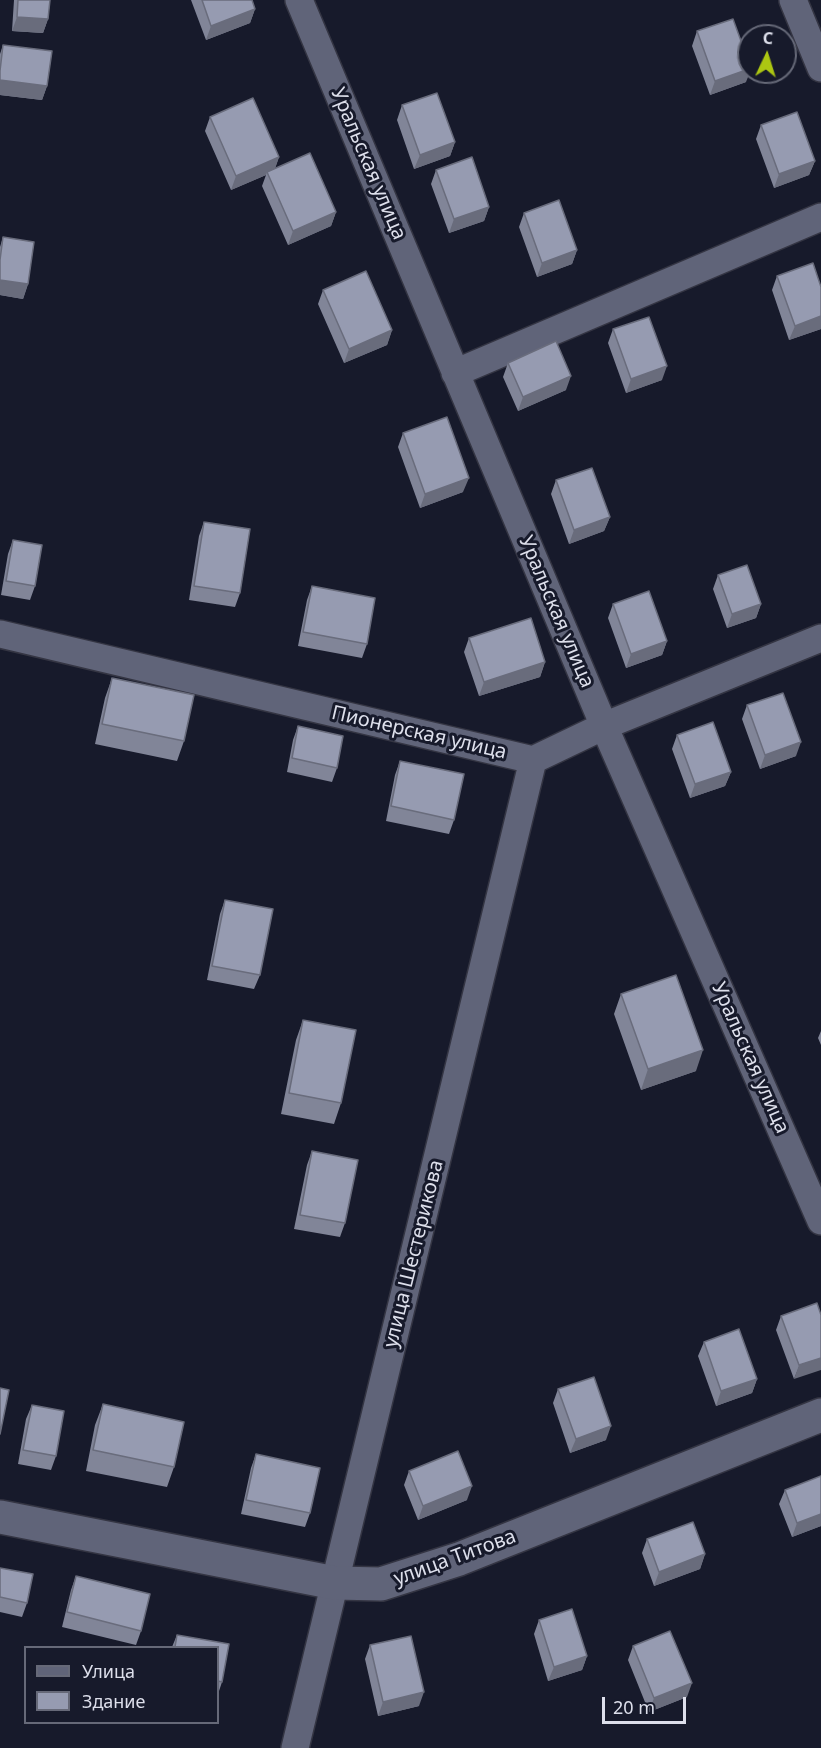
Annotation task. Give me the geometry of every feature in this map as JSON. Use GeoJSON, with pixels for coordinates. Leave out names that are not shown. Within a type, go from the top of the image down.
{"type":"FeatureCollection","features":[{"type":"Feature","properties":{"kind":"street","name":"Уральская улица"},"geometry":{"type":"LineString","coordinates":[[299,0],[604,726],[821,1221]]}},
{"type":"Feature","properties":{"kind":"street"},"geometry":{"type":"LineString","coordinates":[[793,0],[821,68]]}},
{"type":"Feature","properties":{"kind":"street"},"geometry":{"type":"LineString","coordinates":[[455,373],[821,218]]}},
{"type":"Feature","properties":{"kind":"street","name":"Пионерская улица"},"geometry":{"type":"LineString","coordinates":[[0,634],[533,760],[604,726],[821,638]]}},
{"type":"Feature","properties":{"kind":"street","name":"улица Шестерикова"},"geometry":{"type":"LineString","coordinates":[[295,1748],[533,760]]}},
{"type":"Feature","properties":{"kind":"street","name":"улица Титова"},"geometry":{"type":"LineString","coordinates":[[0,1517],[335,1583],[381,1584],[459,1559],[821,1414]]}},
{"type":"Feature","properties":{"kind":"building"},"geometry":{"type":"Polygon","coordinates":[[[18,0],[50,0],[48,19],[17,17],[18,0]]]}},
{"type":"Feature","properties":{"kind":"building"},"geometry":{"type":"Polygon","coordinates":[[[202,0],[252,0],[255,9],[211,26],[202,0]]]}},
{"type":"Feature","properties":{"kind":"building"},"geometry":{"type":"Polygon","coordinates":[[[733,19],[737,30],[737,73],[715,81],[697,31],[733,19]]]}},
{"type":"Feature","properties":{"kind":"building"},"geometry":{"type":"Polygon","coordinates":[[[3,45],[52,51],[47,86],[0,80],[3,45]]]}},
{"type":"Feature","properties":{"kind":"building"},"geometry":{"type":"Polygon","coordinates":[[[437,93],[455,142],[420,155],[402,105],[437,93]]]}},
{"type":"Feature","properties":{"kind":"building"},"geometry":{"type":"Polygon","coordinates":[[[253,98],[279,157],[236,176],[210,117],[253,98]]]}},
{"type":"Feature","properties":{"kind":"building"},"geometry":{"type":"Polygon","coordinates":[[[797,112],[815,161],[779,174],[761,125],[797,112]]]}},
{"type":"Feature","properties":{"kind":"building"},"geometry":{"type":"Polygon","coordinates":[[[310,153],[336,212],[293,231],[267,172],[310,153]]]}},
{"type":"Feature","properties":{"kind":"building"},"geometry":{"type":"Polygon","coordinates":[[[472,157],[489,207],[454,219],[436,170],[472,157]]]}},
{"type":"Feature","properties":{"kind":"building"},"geometry":{"type":"Polygon","coordinates":[[[559,200],[577,250],[542,263],[524,213],[559,200]]]}},
{"type":"Feature","properties":{"kind":"building"},"geometry":{"type":"Polygon","coordinates":[[[3,237],[34,242],[28,284],[0,280],[3,237]]]}},
{"type":"Feature","properties":{"kind":"building"},"geometry":{"type":"Polygon","coordinates":[[[813,263],[821,287],[821,316],[795,326],[777,276],[813,263]]]}},
{"type":"Feature","properties":{"kind":"building"},"geometry":{"type":"Polygon","coordinates":[[[366,271],[392,330],[349,349],[323,290],[366,271]]]}},
{"type":"Feature","properties":{"kind":"building"},"geometry":{"type":"Polygon","coordinates":[[[649,317],[667,366],[631,379],[613,329],[649,317]]]}},
{"type":"Feature","properties":{"kind":"building"},"geometry":{"type":"Polygon","coordinates":[[[556,341],[571,376],[523,397],[508,363],[556,341]]]}},
{"type":"Feature","properties":{"kind":"building"},"geometry":{"type":"Polygon","coordinates":[[[447,417],[469,478],[425,494],[403,433],[447,417]]]}},
{"type":"Feature","properties":{"kind":"building"},"geometry":{"type":"Polygon","coordinates":[[[592,468],[610,517],[574,530],[556,480],[592,468]]]}},
{"type":"Feature","properties":{"kind":"building"},"geometry":{"type":"Polygon","coordinates":[[[204,522],[250,529],[240,593],[194,586],[204,522]]]}},
{"type":"Feature","properties":{"kind":"building"},"geometry":{"type":"Polygon","coordinates":[[[13,540],[42,545],[35,586],[6,581],[13,540]]]}},
{"type":"Feature","properties":{"kind":"building"},"geometry":{"type":"Polygon","coordinates":[[[747,565],[761,604],[732,614],[718,575],[747,565]]]}},
{"type":"Feature","properties":{"kind":"building"},"geometry":{"type":"Polygon","coordinates":[[[312,586],[375,598],[367,644],[303,632],[312,586]]]}},
{"type":"Feature","properties":{"kind":"building"},"geometry":{"type":"Polygon","coordinates":[[[649,591],[667,641],[631,654],[613,604],[649,591]]]}},
{"type":"Feature","properties":{"kind":"building"},"geometry":{"type":"Polygon","coordinates":[[[531,618],[545,662],[484,682],[469,638],[531,618]]]}},
{"type":"Feature","properties":{"kind":"building"},"geometry":{"type":"Polygon","coordinates":[[[112,678],[194,695],[184,741],[102,724],[112,678]]]}},
{"type":"Feature","properties":{"kind":"building"},"geometry":{"type":"Polygon","coordinates":[[[783,693],[801,742],[765,755],[747,705],[783,693]]]}},
{"type":"Feature","properties":{"kind":"building"},"geometry":{"type":"Polygon","coordinates":[[[713,722],[731,772],[695,784],[677,735],[713,722]]]}},
{"type":"Feature","properties":{"kind":"building"},"geometry":{"type":"Polygon","coordinates":[[[298,726],[343,736],[337,768],[292,758],[298,726]]]}},
{"type":"Feature","properties":{"kind":"building"},"geometry":{"type":"Polygon","coordinates":[[[400,761],[464,774],[454,820],[391,806],[400,761]]]}},
{"type":"Feature","properties":{"kind":"building"},"geometry":{"type":"Polygon","coordinates":[[[225,900],[273,909],[260,975],[212,966],[225,900]]]}},
{"type":"Feature","properties":{"kind":"building"},"geometry":{"type":"Polygon","coordinates":[[[676,975],[703,1050],[648,1069],[621,994],[676,975]]]}},
{"type":"Feature","properties":{"kind":"building"},"geometry":{"type":"Polygon","coordinates":[[[303,1020],[356,1030],[341,1103],[289,1093],[303,1020]]]}},
{"type":"Feature","properties":{"kind":"building"},"geometry":{"type":"Polygon","coordinates":[[[312,1151],[358,1160],[345,1223],[300,1215],[312,1151]]]}},
{"type":"Feature","properties":{"kind":"building"},"geometry":{"type":"Polygon","coordinates":[[[817,1303],[821,1315],[821,1358],[799,1365],[781,1316],[817,1303]]]}},
{"type":"Feature","properties":{"kind":"building"},"geometry":{"type":"Polygon","coordinates":[[[739,1329],[757,1379],[721,1391],[704,1342],[739,1329]]]}},
{"type":"Feature","properties":{"kind":"building"},"geometry":{"type":"Polygon","coordinates":[[[594,1377],[611,1426],[576,1439],[558,1389],[594,1377]]]}},
{"type":"Feature","properties":{"kind":"building"},"geometry":{"type":"Polygon","coordinates":[[[0,1388],[9,1390],[0,1434],[0,1388]]]}},
{"type":"Feature","properties":{"kind":"building"},"geometry":{"type":"Polygon","coordinates":[[[103,1404],[184,1422],[174,1467],[93,1450],[103,1404]]]}},
{"type":"Feature","properties":{"kind":"building"},"geometry":{"type":"Polygon","coordinates":[[[32,1405],[64,1411],[56,1456],[23,1450],[32,1405]]]}},
{"type":"Feature","properties":{"kind":"building"},"geometry":{"type":"Polygon","coordinates":[[[458,1451],[472,1486],[423,1506],[409,1471],[458,1451]]]}},
{"type":"Feature","properties":{"kind":"building"},"geometry":{"type":"Polygon","coordinates":[[[256,1454],[320,1468],[310,1513],[246,1500],[256,1454]]]}},
{"type":"Feature","properties":{"kind":"building"},"geometry":{"type":"Polygon","coordinates":[[[821,1476],[821,1514],[797,1523],[785,1490],[821,1476]]]}},
{"type":"Feature","properties":{"kind":"building"},"geometry":{"type":"Polygon","coordinates":[[[693,1522],[705,1554],[659,1572],[647,1539],[693,1522]]]}},
{"type":"Feature","properties":{"kind":"building"},"geometry":{"type":"Polygon","coordinates":[[[0,1568],[33,1574],[27,1603],[0,1597],[0,1568]]]}},
{"type":"Feature","properties":{"kind":"building"},"geometry":{"type":"Polygon","coordinates":[[[76,1576],[150,1594],[141,1631],[67,1612],[76,1576]]]}},
{"type":"Feature","properties":{"kind":"building"},"geometry":{"type":"Polygon","coordinates":[[[572,1609],[587,1656],[554,1667],[539,1620],[572,1609]]]}},
{"type":"Feature","properties":{"kind":"building"},"geometry":{"type":"Polygon","coordinates":[[[670,1631],[692,1683],[654,1698],[633,1646],[670,1631]]]}},
{"type":"Feature","properties":{"kind":"building"},"geometry":{"type":"Polygon","coordinates":[[[177,1635],[229,1644],[222,1682],[219,1681],[219,1646],[175,1646],[177,1635]]]}},
{"type":"Feature","properties":{"kind":"building"},"geometry":{"type":"Polygon","coordinates":[[[411,1636],[424,1692],[383,1702],[370,1645],[411,1636]]]}}]}
